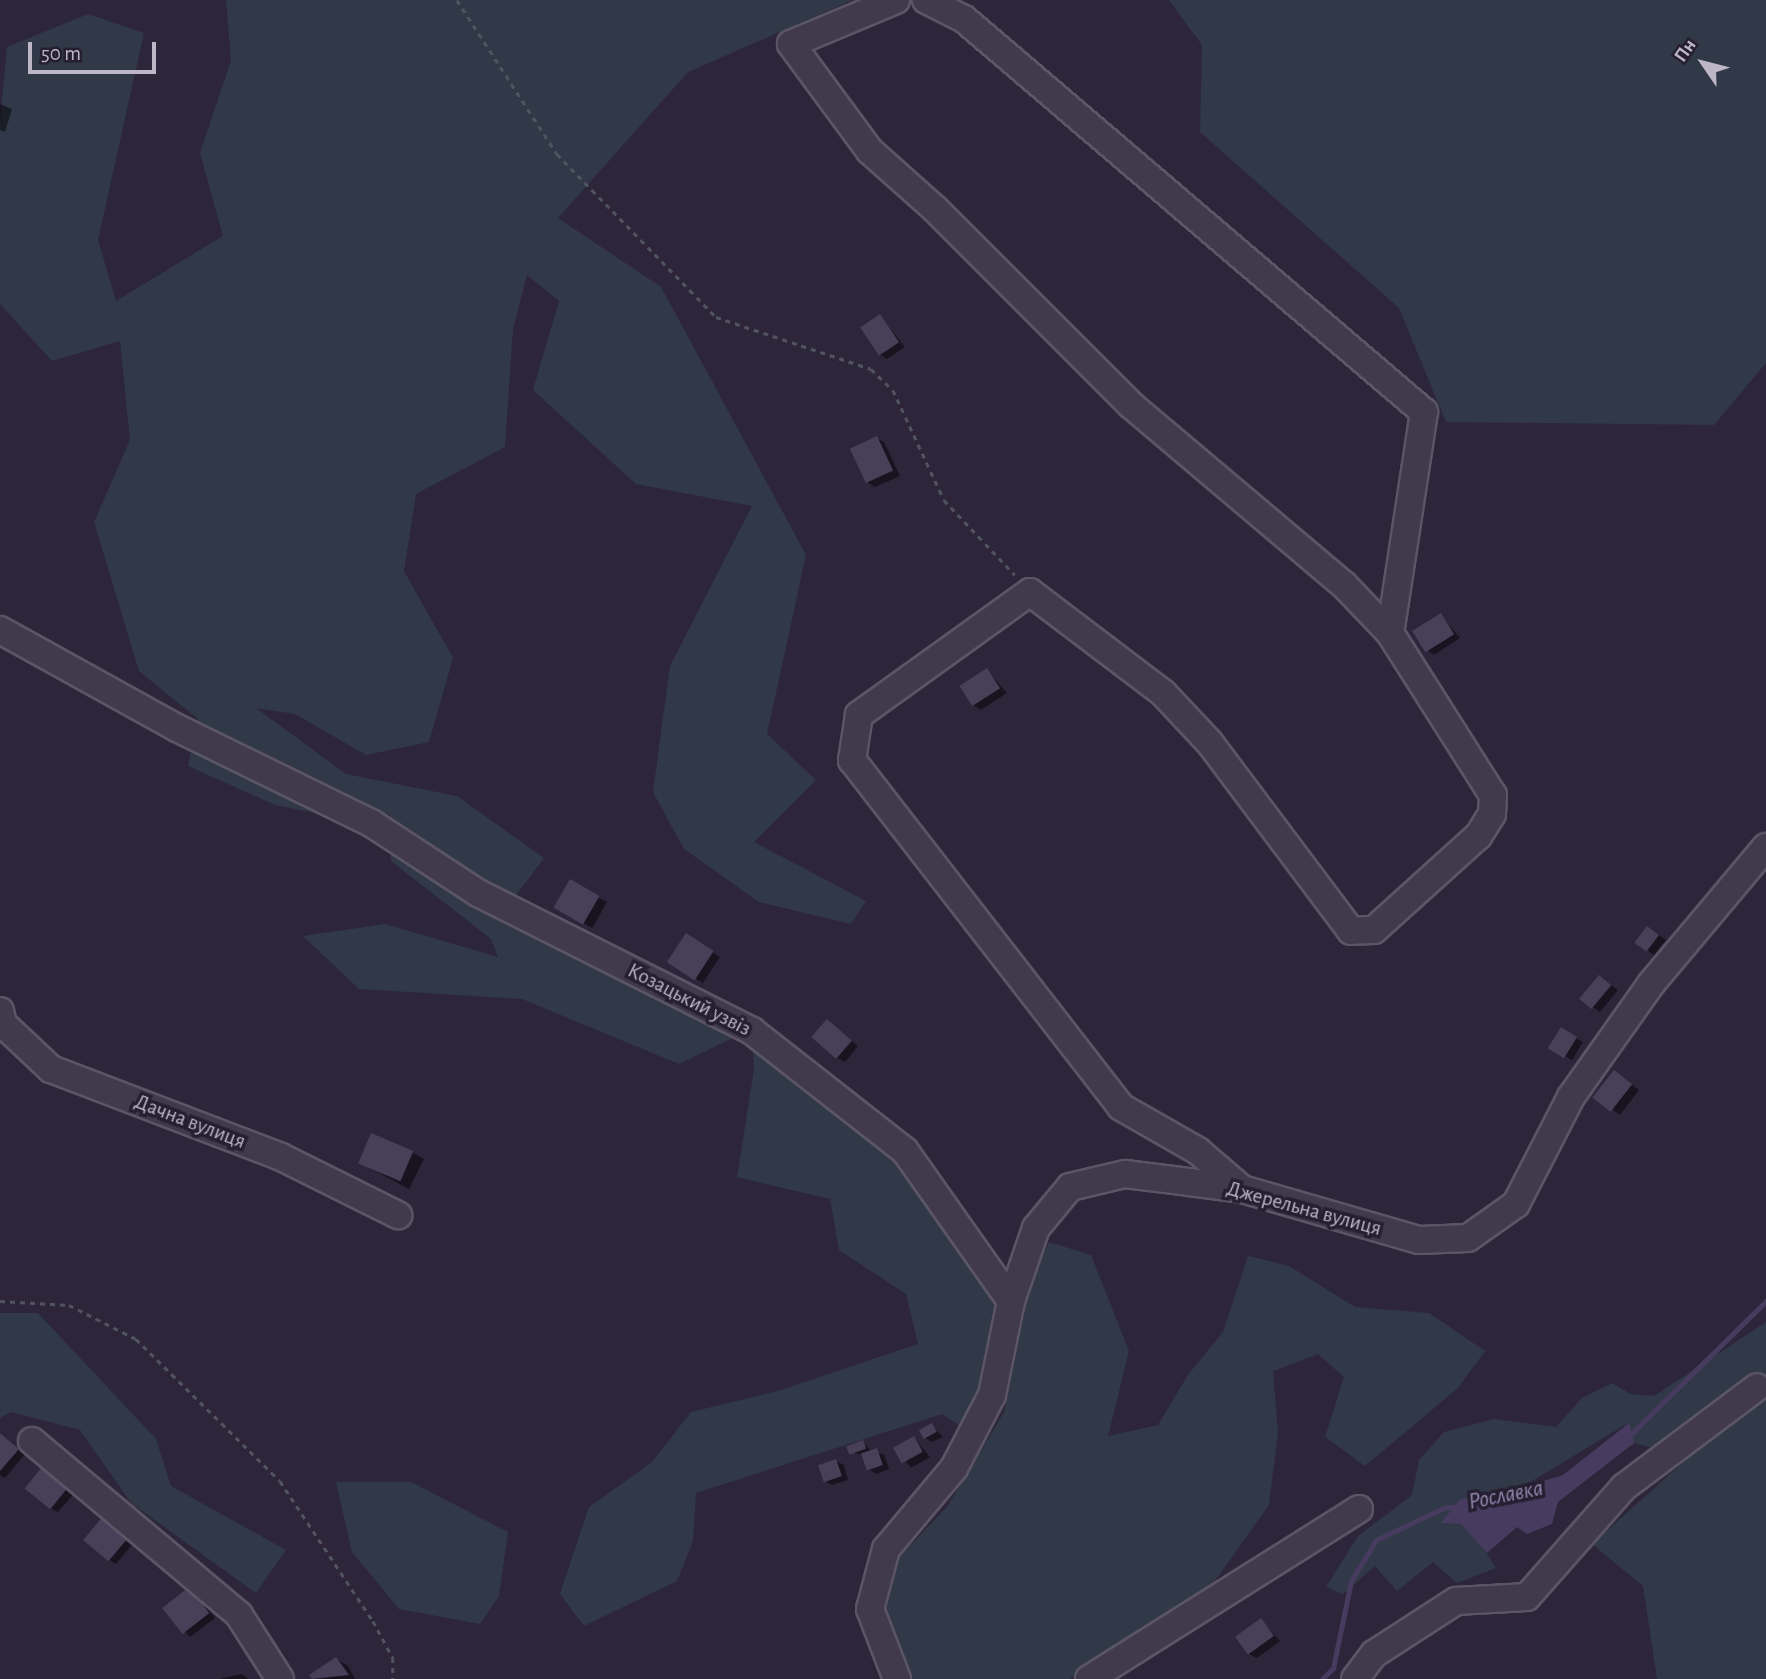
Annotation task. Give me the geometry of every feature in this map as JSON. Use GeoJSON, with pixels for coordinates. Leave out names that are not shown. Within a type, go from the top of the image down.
{"type":"FeatureCollection","features":[{"type":"Feature","properties":{"kind":"street"},"geometry":{"type":"LineString","coordinates":[[896,0],[791,44],[870,151],[935,209],[1131,405],[1343,586],[1390,633],[1493,795],[1492,814],[1478,836],[1374,929],[1351,931],[1209,742],[1172,703],[1030,592],[859,715],[852,760],[1121,1107],[1198,1151],[1242,1189]]}},
{"type":"Feature","properties":{"kind":"street"},"geometry":{"type":"LineString","coordinates":[[926,0],[964,19],[1424,412],[1390,633]]}},
{"type":"Feature","properties":{"kind":"street","name":"Козацький узвіз"},"geometry":{"type":"LineString","coordinates":[[0,630],[177,728],[371,823],[478,893],[752,1031],[905,1151],[1011,1301]]}},
{"type":"Feature","properties":{"kind":"street","name":"Джерельна вулиця"},"geometry":{"type":"LineString","coordinates":[[897,1679],[870,1609],[886,1549],[954,1468],[992,1395],[1011,1301],[1036,1228],[1070,1187],[1125,1174],[1242,1189],[1419,1240],[1468,1238],[1516,1205],[1571,1097],[1651,984],[1766,847]]}},
{"type":"Feature","properties":{"kind":"street","name":"Дачна вулиця"},"geometry":{"type":"LineString","coordinates":[[0,1011],[3,1024],[51,1069],[281,1157],[398,1215]]}},
{"type":"Feature","properties":{"kind":"street"},"geometry":{"type":"LineString","coordinates":[[1355,1679],[1374,1654],[1457,1601],[1527,1597],[1625,1487],[1756,1387]]}},
{"type":"Feature","properties":{"kind":"street"},"geometry":{"type":"LineString","coordinates":[[32,1441],[239,1615],[279,1679]]}},
{"type":"Feature","properties":{"kind":"street"},"geometry":{"type":"LineString","coordinates":[[1089,1679],[1359,1509]]}},
{"type":"Feature","properties":{"kind":"path"},"geometry":{"type":"LineString","coordinates":[[457,0],[557,154],[716,317],[871,369],[893,390],[944,500],[1030,592]]}},
{"type":"Feature","properties":{"kind":"path"},"geometry":{"type":"LineString","coordinates":[[0,1301],[69,1305],[136,1339],[280,1481],[373,1621],[393,1658],[393,1679]]}},
{"type":"Feature","properties":{"kind":"shaded area"},"geometry":{"type":"Polygon","coordinates":[[[226,0],[853,0],[688,72],[558,218],[661,287],[806,555],[767,734],[816,780],[754,842],[866,901],[851,924],[759,902],[684,849],[653,792],[670,666],[752,506],[636,484],[533,390],[559,301],[527,275],[513,329],[505,447],[416,494],[404,571],[453,658],[429,742],[366,755],[295,714],[256,708],[346,774],[457,796],[544,858],[514,898],[739,1035],[679,1064],[522,999],[359,989],[303,936],[385,924],[498,957],[491,939],[391,861],[390,815],[340,818],[275,805],[188,766],[198,719],[139,671],[94,522],[130,440],[120,341],[52,361],[0,304],[0,122],[7,47],[88,14],[144,33],[98,240],[116,301],[223,236],[200,153],[231,61],[226,0]]]}},
{"type":"Feature","properties":{"kind":"shaded area"},"geometry":{"type":"Polygon","coordinates":[[[1169,0],[1766,0],[1766,363],[1714,425],[1446,422],[1399,308],[1200,132],[1202,45],[1169,0]]]}},
{"type":"Feature","properties":{"kind":"shaded area"},"geometry":{"type":"Polygon","coordinates":[[[752,1031],[905,1151],[1002,1290],[994,1332],[966,1430],[942,1414],[696,1493],[693,1541],[677,1581],[584,1626],[560,1594],[589,1507],[652,1462],[691,1412],[778,1391],[918,1344],[906,1294],[839,1250],[830,1199],[737,1177],[754,1069],[752,1031]]]}},
{"type":"Feature","properties":{"kind":"shaded area"},"geometry":{"type":"Polygon","coordinates":[[[1049,1242],[1091,1255],[1129,1351],[1108,1436],[1158,1425],[1188,1375],[1223,1332],[1248,1256],[1289,1266],[1355,1307],[1429,1313],[1485,1351],[1458,1388],[1365,1466],[1325,1437],[1344,1377],[1318,1354],[1273,1371],[1278,1432],[1269,1505],[1197,1606],[1070,1679],[907,1679],[884,1604],[899,1557],[947,1507],[1004,1412],[1028,1287],[1049,1242]]]}},
{"type":"Feature","properties":{"kind":"shaded area"},"geometry":{"type":"Polygon","coordinates":[[[0,1313],[38,1313],[156,1439],[171,1486],[286,1550],[256,1593],[131,1503],[80,1430],[11,1412],[0,1418],[0,1313]]]}},
{"type":"Feature","properties":{"kind":"shaded area"},"geometry":{"type":"Polygon","coordinates":[[[1766,1322],[1766,1679],[1657,1679],[1643,1586],[1592,1544],[1689,1457],[1634,1443],[1628,1423],[1519,1489],[1460,1499],[1461,1524],[1475,1535],[1496,1568],[1457,1583],[1433,1562],[1397,1591],[1375,1566],[1343,1594],[1326,1587],[1358,1536],[1412,1495],[1419,1460],[1444,1432],[1494,1419],[1556,1427],[1582,1398],[1612,1383],[1631,1394],[1654,1396],[1766,1322]]]}},
{"type":"Feature","properties":{"kind":"shaded area"},"geometry":{"type":"Polygon","coordinates":[[[336,1482],[411,1482],[508,1532],[499,1596],[480,1624],[399,1609],[352,1552],[336,1482]]]}},
{"type":"Feature","properties":{"kind":"water"},"geometry":{"type":"Polygon","coordinates":[[[1629,1423],[1634,1443],[1558,1502],[1552,1524],[1527,1534],[1517,1527],[1487,1553],[1461,1524],[1441,1523],[1460,1499],[1519,1489],[1563,1475],[1629,1423]]]}},
{"type":"Feature","properties":{"kind":"building"},"geometry":{"type":"Polygon","coordinates":[[[880,314],[899,342],[879,356],[860,327],[880,314]]]}},
{"type":"Feature","properties":{"kind":"building"},"geometry":{"type":"Polygon","coordinates":[[[877,436],[893,470],[866,483],[850,449],[877,436]]]}},
{"type":"Feature","properties":{"kind":"building"},"geometry":{"type":"Polygon","coordinates":[[[1441,613],[1454,634],[1425,652],[1412,631],[1441,613]]]}},
{"type":"Feature","properties":{"kind":"building"},"geometry":{"type":"Polygon","coordinates":[[[987,668],[1000,688],[972,706],[959,686],[987,668]]]}},
{"type":"Feature","properties":{"kind":"building"},"geometry":{"type":"Polygon","coordinates":[[[570,879],[599,896],[583,925],[554,908],[570,879]]]}},
{"type":"Feature","properties":{"kind":"building"},"geometry":{"type":"Polygon","coordinates":[[[1647,926],[1659,935],[1646,952],[1634,943],[1647,926]]]}},
{"type":"Feature","properties":{"kind":"building"},"geometry":{"type":"Polygon","coordinates":[[[686,933],[714,951],[695,980],[667,962],[686,933]]]}},
{"type":"Feature","properties":{"kind":"building"},"geometry":{"type":"Polygon","coordinates":[[[1599,975],[1611,985],[1591,1009],[1579,999],[1599,975]]]}},
{"type":"Feature","properties":{"kind":"building"},"geometry":{"type":"Polygon","coordinates":[[[827,1019],[852,1041],[836,1059],[811,1037],[827,1019]]]}},
{"type":"Feature","properties":{"kind":"building"},"geometry":{"type":"Polygon","coordinates":[[[1561,1027],[1577,1037],[1564,1058],[1548,1048],[1561,1027]]]}},
{"type":"Feature","properties":{"kind":"building"},"geometry":{"type":"Polygon","coordinates":[[[1614,1070],[1632,1084],[1611,1112],[1592,1098],[1614,1070]]]}},
{"type":"Feature","properties":{"kind":"building"},"geometry":{"type":"Polygon","coordinates":[[[371,1133],[413,1151],[400,1181],[358,1163],[371,1133]]]}},
{"type":"Feature","properties":{"kind":"building"},"geometry":{"type":"Polygon","coordinates":[[[932,1423],[937,1432],[924,1439],[919,1430],[932,1423]]]}},
{"type":"Feature","properties":{"kind":"building"},"geometry":{"type":"Polygon","coordinates":[[[0,1433],[19,1449],[0,1471],[0,1433]]]}},
{"type":"Feature","properties":{"kind":"building"},"geometry":{"type":"Polygon","coordinates":[[[914,1436],[923,1452],[902,1463],[893,1448],[914,1436]]]}},
{"type":"Feature","properties":{"kind":"building"},"geometry":{"type":"Polygon","coordinates":[[[863,1440],[866,1448],[849,1455],[846,1446],[863,1440]]]}},
{"type":"Feature","properties":{"kind":"building"},"geometry":{"type":"Polygon","coordinates":[[[877,1448],[883,1465],[867,1471],[861,1454],[877,1448]]]}},
{"type":"Feature","properties":{"kind":"building"},"geometry":{"type":"Polygon","coordinates":[[[836,1459],[842,1476],[824,1482],[818,1465],[836,1459]]]}},
{"type":"Feature","properties":{"kind":"building"},"geometry":{"type":"Polygon","coordinates":[[[46,1462],[72,1483],[50,1509],[25,1488],[46,1462]]]}},
{"type":"Feature","properties":{"kind":"building"},"geometry":{"type":"Polygon","coordinates":[[[105,1514],[130,1535],[108,1561],[83,1540],[105,1514]]]}},
{"type":"Feature","properties":{"kind":"building"},"geometry":{"type":"Polygon","coordinates":[[[189,1587],[209,1613],[183,1634],[162,1608],[189,1587]]]}},
{"type":"Feature","properties":{"kind":"building"},"geometry":{"type":"Polygon","coordinates":[[[1261,1618],[1274,1636],[1248,1655],[1235,1637],[1261,1618]]]}},
{"type":"Feature","properties":{"kind":"building"},"geometry":{"type":"Polygon","coordinates":[[[336,1657],[349,1675],[312,1679],[309,1675],[336,1657]]]}},
{"type":"Feature","properties":{"kind":"waterway","name":"Рославка"},"geometry":{"type":"LineString","coordinates":[[1628,1437],[1766,1301]]}},
{"type":"Feature","properties":{"kind":"waterway","name":"Рославка"},"geometry":{"type":"LineString","coordinates":[[1322,1679],[1333,1668],[1351,1581],[1376,1540],[1443,1508],[1458,1506]]}}]}
